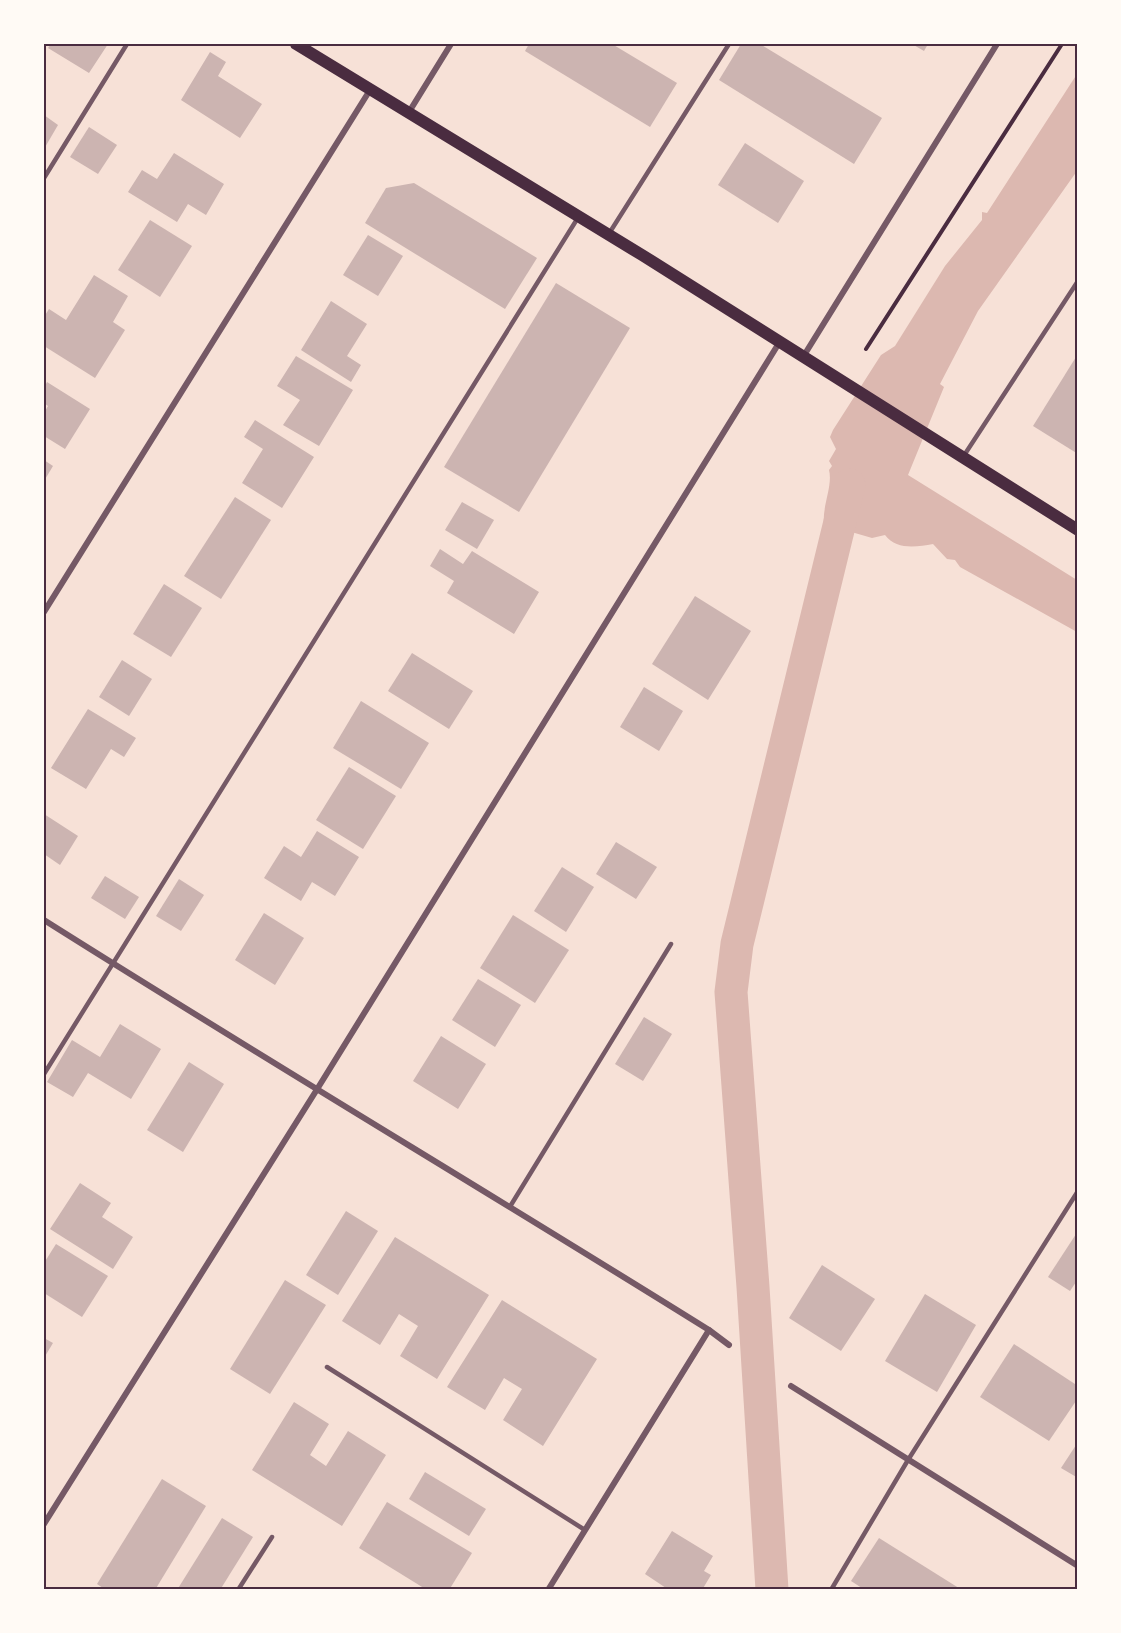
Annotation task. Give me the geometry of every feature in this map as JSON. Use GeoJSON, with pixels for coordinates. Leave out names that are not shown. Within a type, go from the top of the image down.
{"type":"FeatureCollection","features":[{"type":"Feature","properties":{"kind":"main road"},"geometry":{"type":"LineString","coordinates":[[296,44],[579,216],[1077,530]]}},
{"type":"Feature","properties":{"kind":"street"},"geometry":{"type":"LineString","coordinates":[[409,112],[451,44]]}},
{"type":"Feature","properties":{"kind":"street"},"geometry":{"type":"LineString","coordinates":[[802,358],[997,44]]}},
{"type":"Feature","properties":{"kind":"street"},"geometry":{"type":"LineString","coordinates":[[44,612],[370,90]]}},
{"type":"Feature","properties":{"kind":"street"},"geometry":{"type":"LineString","coordinates":[[44,1524],[316,1091],[779,343]]}},
{"type":"Feature","properties":{"kind":"street"},"geometry":{"type":"LineString","coordinates":[[44,920],[316,1091],[511,1206],[709,1330],[729,1345]]}},
{"type":"Feature","properties":{"kind":"street"},"geometry":{"type":"LineString","coordinates":[[548,1590],[709,1330]]}},
{"type":"Feature","properties":{"kind":"street"},"geometry":{"type":"LineString","coordinates":[[791,1386],[1077,1566]]}},
{"type":"Feature","properties":{"kind":"lane"},"geometry":{"type":"LineString","coordinates":[[44,178],[127,44]]}},
{"type":"Feature","properties":{"kind":"lane"},"geometry":{"type":"LineString","coordinates":[[609,235],[729,44]]}},
{"type":"Feature","properties":{"kind":"lane"},"geometry":{"type":"LineString","coordinates":[[44,1074],[579,216]]}},
{"type":"Feature","properties":{"kind":"lane"},"geometry":{"type":"LineString","coordinates":[[963,458],[1077,281]]}},
{"type":"Feature","properties":{"kind":"lane"},"geometry":{"type":"LineString","coordinates":[[511,1206],[671,944]]}},
{"type":"Feature","properties":{"kind":"lane"},"geometry":{"type":"LineString","coordinates":[[831,1590],[908,1460],[1077,1191]]}},
{"type":"Feature","properties":{"kind":"lane"},"geometry":{"type":"LineString","coordinates":[[327,1367],[585,1530]]}},
{"type":"Feature","properties":{"kind":"lane"},"geometry":{"type":"LineString","coordinates":[[238,1590],[272,1537]]}},
{"type":"Feature","properties":{"kind":"path"},"geometry":{"type":"LineString","coordinates":[[866,349],[1062,44]]}},
{"type":"Feature","properties":{"kind":"shaded area"},"geometry":{"type":"Polygon","coordinates":[[[1077,74],[1077,171],[978,311],[940,384],[944,387],[908,475],[1077,580],[1077,632],[960,567],[955,560],[947,559],[933,544],[901,545],[885,535],[872,538],[824,524],[824,510],[830,483],[829,470],[832,466],[829,461],[836,449],[830,437],[833,430],[881,355],[895,346],[945,266],[982,220],[982,212],[987,213],[1077,74]]]}},
{"type":"Feature","properties":{"kind":"building"},"geometry":{"type":"Polygon","coordinates":[[[51,44],[87,46],[108,44],[89,73],[48,48],[51,44]]]}},
{"type":"Feature","properties":{"kind":"building"},"geometry":{"type":"Polygon","coordinates":[[[529,44],[612,44],[677,83],[650,127],[525,51],[529,44]]]}},
{"type":"Feature","properties":{"kind":"building"},"geometry":{"type":"Polygon","coordinates":[[[741,44],[760,44],[882,118],[854,164],[719,80],[741,44]]]}},
{"type":"Feature","properties":{"kind":"building"},"geometry":{"type":"Polygon","coordinates":[[[912,44],[928,44],[924,51],[912,44]]]}},
{"type":"Feature","properties":{"kind":"building"},"geometry":{"type":"Polygon","coordinates":[[[210,52],[226,62],[218,76],[262,104],[240,138],[181,100],[210,52]]]}},
{"type":"Feature","properties":{"kind":"building"},"geometry":{"type":"Polygon","coordinates":[[[44,115],[58,125],[44,149],[44,115]]]}},
{"type":"Feature","properties":{"kind":"building"},"geometry":{"type":"Polygon","coordinates":[[[89,127],[117,145],[98,174],[70,157],[89,127]]]}},
{"type":"Feature","properties":{"kind":"building"},"geometry":{"type":"Polygon","coordinates":[[[745,143],[804,181],[778,223],[718,185],[745,143]]]}},
{"type":"Feature","properties":{"kind":"building"},"geometry":{"type":"Polygon","coordinates":[[[174,153],[224,184],[206,215],[188,204],[177,222],[128,192],[142,170],[157,179],[174,153]]]}},
{"type":"Feature","properties":{"kind":"building"},"geometry":{"type":"Polygon","coordinates":[[[414,183],[537,258],[505,309],[365,223],[386,188],[414,183]]]}},
{"type":"Feature","properties":{"kind":"building"},"geometry":{"type":"Polygon","coordinates":[[[150,220],[192,246],[160,297],[118,270],[150,220]]]}},
{"type":"Feature","properties":{"kind":"building"},"geometry":{"type":"Polygon","coordinates":[[[368,235],[403,256],[378,296],[343,275],[368,235]]]}},
{"type":"Feature","properties":{"kind":"building"},"geometry":{"type":"Polygon","coordinates":[[[94,275],[128,296],[113,322],[125,330],[95,378],[44,346],[44,317],[49,309],[66,320],[94,275]]]}},
{"type":"Feature","properties":{"kind":"building"},"geometry":{"type":"Polygon","coordinates":[[[556,283],[630,328],[519,512],[444,467],[556,283]]]}},
{"type":"Feature","properties":{"kind":"building"},"geometry":{"type":"Polygon","coordinates":[[[331,301],[367,324],[347,356],[361,365],[351,382],[301,350],[331,301]]]}},
{"type":"Feature","properties":{"kind":"building"},"geometry":{"type":"Polygon","coordinates":[[[296,356],[353,390],[319,446],[283,425],[300,400],[277,386],[296,356]]]}},
{"type":"Feature","properties":{"kind":"building"},"geometry":{"type":"Polygon","coordinates":[[[1076,357],[1078,358],[1078,454],[1033,426],[1076,357]]]}},
{"type":"Feature","properties":{"kind":"building"},"geometry":{"type":"Polygon","coordinates":[[[47,382],[90,409],[65,449],[44,436],[44,413],[48,406],[44,403],[44,388],[47,382]]]}},
{"type":"Feature","properties":{"kind":"building"},"geometry":{"type":"Polygon","coordinates":[[[255,420],[314,457],[282,508],[242,483],[263,449],[244,437],[255,420]]]}},
{"type":"Feature","properties":{"kind":"building"},"geometry":{"type":"Polygon","coordinates":[[[44,460],[53,466],[44,481],[44,460]]]}},
{"type":"Feature","properties":{"kind":"building"},"geometry":{"type":"Polygon","coordinates":[[[235,497],[271,520],[221,599],[184,576],[235,497]]]}},
{"type":"Feature","properties":{"kind":"building"},"geometry":{"type":"Polygon","coordinates":[[[462,502],[494,520],[477,549],[445,530],[462,502]]]}},
{"type":"Feature","properties":{"kind":"building"},"geometry":{"type":"Polygon","coordinates":[[[440,549],[463,564],[472,551],[539,592],[514,634],[447,593],[454,581],[430,566],[440,549]]]}},
{"type":"Feature","properties":{"kind":"building"},"geometry":{"type":"Polygon","coordinates":[[[164,584],[202,608],[171,657],[133,634],[164,584]]]}},
{"type":"Feature","properties":{"kind":"building"},"geometry":{"type":"Polygon","coordinates":[[[695,596],[751,631],[708,700],[652,664],[695,596]]]}},
{"type":"Feature","properties":{"kind":"building"},"geometry":{"type":"Polygon","coordinates":[[[412,653],[473,691],[449,729],[388,691],[412,653]]]}},
{"type":"Feature","properties":{"kind":"building"},"geometry":{"type":"Polygon","coordinates":[[[122,660],[152,679],[129,716],[99,697],[122,660]]]}},
{"type":"Feature","properties":{"kind":"building"},"geometry":{"type":"Polygon","coordinates":[[[644,687],[683,711],[659,751],[620,727],[644,687]]]}},
{"type":"Feature","properties":{"kind":"building"},"geometry":{"type":"Polygon","coordinates":[[[361,701],[429,743],[401,789],[333,748],[361,701]]]}},
{"type":"Feature","properties":{"kind":"building"},"geometry":{"type":"Polygon","coordinates":[[[88,709],[136,738],[124,757],[111,749],[86,789],[51,768],[88,709]]]}},
{"type":"Feature","properties":{"kind":"building"},"geometry":{"type":"Polygon","coordinates":[[[349,767],[396,796],[363,849],[316,820],[349,767]]]}},
{"type":"Feature","properties":{"kind":"building"},"geometry":{"type":"Polygon","coordinates":[[[44,814],[78,836],[60,865],[44,854],[44,814]]]}},
{"type":"Feature","properties":{"kind":"building"},"geometry":{"type":"Polygon","coordinates":[[[317,831],[359,857],[335,896],[312,882],[301,901],[264,878],[284,846],[301,857],[317,831]]]}},
{"type":"Feature","properties":{"kind":"building"},"geometry":{"type":"Polygon","coordinates":[[[616,842],[657,867],[636,899],[596,874],[616,842]]]}},
{"type":"Feature","properties":{"kind":"building"},"geometry":{"type":"Polygon","coordinates":[[[562,867],[594,887],[566,932],[534,911],[562,867]]]}},
{"type":"Feature","properties":{"kind":"building"},"geometry":{"type":"Polygon","coordinates":[[[105,876],[139,897],[125,919],[91,898],[105,876]]]}},
{"type":"Feature","properties":{"kind":"building"},"geometry":{"type":"Polygon","coordinates":[[[179,879],[204,895],[181,931],[156,916],[179,879]]]}},
{"type":"Feature","properties":{"kind":"building"},"geometry":{"type":"Polygon","coordinates":[[[264,913],[304,938],[275,985],[235,960],[264,913]]]}},
{"type":"Feature","properties":{"kind":"building"},"geometry":{"type":"Polygon","coordinates":[[[513,915],[569,950],[535,1003],[480,968],[513,915]]]}},
{"type":"Feature","properties":{"kind":"building"},"geometry":{"type":"Polygon","coordinates":[[[478,979],[521,1005],[495,1047],[452,1020],[478,979]]]}},
{"type":"Feature","properties":{"kind":"building"},"geometry":{"type":"Polygon","coordinates":[[[644,1017],[672,1034],[643,1081],[615,1064],[644,1017]]]}},
{"type":"Feature","properties":{"kind":"building"},"geometry":{"type":"Polygon","coordinates":[[[120,1024],[161,1049],[131,1099],[88,1073],[73,1097],[47,1082],[72,1040],[100,1057],[120,1024]]]}},
{"type":"Feature","properties":{"kind":"building"},"geometry":{"type":"Polygon","coordinates":[[[441,1036],[486,1064],[458,1109],[413,1081],[441,1036]]]}},
{"type":"Feature","properties":{"kind":"building"},"geometry":{"type":"Polygon","coordinates":[[[189,1062],[224,1084],[183,1152],[147,1130],[189,1062]]]}},
{"type":"Feature","properties":{"kind":"building"},"geometry":{"type":"Polygon","coordinates":[[[80,1183],[111,1203],[102,1217],[133,1237],[113,1269],[50,1229],[80,1183]]]}},
{"type":"Feature","properties":{"kind":"building"},"geometry":{"type":"Polygon","coordinates":[[[346,1211],[378,1231],[338,1295],[306,1275],[346,1211]]]}},
{"type":"Feature","properties":{"kind":"building"},"geometry":{"type":"Polygon","coordinates":[[[1078,1231],[1078,1279],[1070,1291],[1048,1277],[1078,1231]]]}},
{"type":"Feature","properties":{"kind":"building"},"geometry":{"type":"Polygon","coordinates":[[[395,1237],[489,1295],[437,1379],[400,1356],[418,1326],[399,1314],[380,1345],[342,1321],[395,1237]]]}},
{"type":"Feature","properties":{"kind":"building"},"geometry":{"type":"Polygon","coordinates":[[[56,1244],[108,1276],[82,1317],[44,1293],[44,1263],[56,1244]]]}},
{"type":"Feature","properties":{"kind":"building"},"geometry":{"type":"Polygon","coordinates":[[[822,1265],[875,1299],[841,1351],[789,1318],[822,1265]]]}},
{"type":"Feature","properties":{"kind":"building"},"geometry":{"type":"Polygon","coordinates":[[[285,1280],[326,1305],[270,1394],[230,1369],[285,1280]]]}},
{"type":"Feature","properties":{"kind":"building"},"geometry":{"type":"Polygon","coordinates":[[[925,1294],[976,1325],[937,1392],[885,1361],[925,1294]]]}},
{"type":"Feature","properties":{"kind":"building"},"geometry":{"type":"Polygon","coordinates":[[[502,1300],[597,1359],[543,1446],[503,1420],[522,1389],[504,1378],[485,1410],[447,1387],[502,1300]]]}},
{"type":"Feature","properties":{"kind":"building"},"geometry":{"type":"Polygon","coordinates":[[[44,1338],[53,1343],[44,1358],[44,1338]]]}},
{"type":"Feature","properties":{"kind":"building"},"geometry":{"type":"Polygon","coordinates":[[[1014,1344],[1078,1386],[1078,1398],[1049,1441],[980,1397],[1014,1344]]]}},
{"type":"Feature","properties":{"kind":"building"},"geometry":{"type":"Polygon","coordinates":[[[294,1402],[329,1424],[310,1455],[326,1466],[348,1431],[386,1455],[342,1526],[252,1470],[294,1402]]]}},
{"type":"Feature","properties":{"kind":"building"},"geometry":{"type":"Polygon","coordinates":[[[1078,1442],[1078,1478],[1061,1468],[1078,1442]]]}},
{"type":"Feature","properties":{"kind":"building"},"geometry":{"type":"Polygon","coordinates":[[[425,1472],[486,1509],[469,1536],[409,1499],[425,1472]]]}},
{"type":"Feature","properties":{"kind":"building"},"geometry":{"type":"Polygon","coordinates":[[[162,1479],[206,1506],[155,1590],[106,1590],[97,1584],[162,1479]]]}},
{"type":"Feature","properties":{"kind":"building"},"geometry":{"type":"Polygon","coordinates":[[[387,1502],[472,1553],[449,1590],[427,1590],[359,1548],[387,1502]]]}},
{"type":"Feature","properties":{"kind":"building"},"geometry":{"type":"Polygon","coordinates":[[[222,1518],[253,1537],[220,1590],[177,1590],[222,1518]]]}},
{"type":"Feature","properties":{"kind":"building"},"geometry":{"type":"Polygon","coordinates":[[[672,1531],[713,1556],[704,1571],[711,1575],[702,1590],[669,1590],[645,1574],[672,1531]]]}},
{"type":"Feature","properties":{"kind":"building"},"geometry":{"type":"Polygon","coordinates":[[[879,1538],[962,1590],[865,1590],[851,1581],[879,1538]]]}},
{"type":"Feature","properties":{"kind":"waterway"},"geometry":{"type":"LineString","coordinates":[[772,1590],[731,992],[737,944],[849,485]]}}]}
